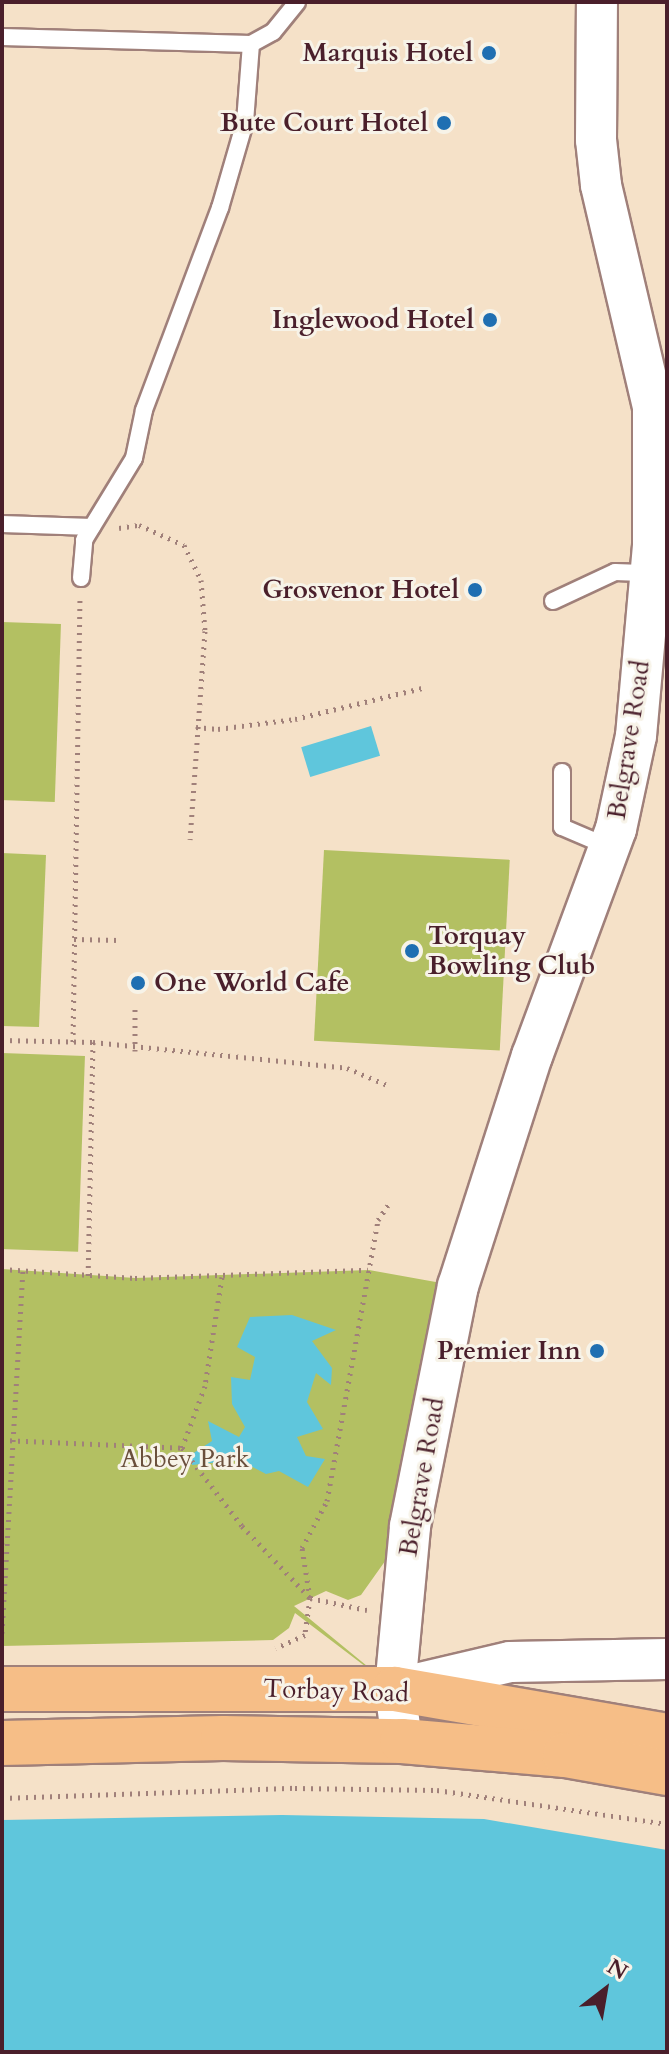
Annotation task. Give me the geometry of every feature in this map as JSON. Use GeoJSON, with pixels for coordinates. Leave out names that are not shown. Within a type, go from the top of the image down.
{"type":"FeatureCollection","features":[{"type":"Feature","properties":{"kind":"main road","name":"Torbay Road"},"geometry":{"type":"LineString","coordinates":[[2,1689],[395,1689],[667,1736]]}},
{"type":"Feature","properties":{"kind":"main road","name":"Torbay Road"},"geometry":{"type":"LineString","coordinates":[[2,1743],[223,1738],[402,1741],[565,1755],[667,1773]]}},
{"type":"Feature","properties":{"kind":"street","name":"Belgrave Road"},"geometry":{"type":"LineString","coordinates":[[402,1741],[395,1689],[410,1526],[458,1286],[532,1056],[609,847],[636,736],[651,573],[653,407],[601,185],[596,140],[597,2]]}},
{"type":"Feature","properties":{"kind":"street"},"geometry":{"type":"LineString","coordinates":[[395,1689],[510,1662],[667,1659]]}},
{"type":"Feature","properties":{"kind":"lane"},"geometry":{"type":"LineString","coordinates":[[2,37],[251,44],[273,32],[297,2]]}},
{"type":"Feature","properties":{"kind":"lane"},"geometry":{"type":"LineString","coordinates":[[81,578],[82,552],[92,527],[134,458],[144,410],[220,208],[245,122],[251,44]]}},
{"type":"Feature","properties":{"kind":"lane"},"geometry":{"type":"LineString","coordinates":[[2,524],[92,527]]}},
{"type":"Feature","properties":{"kind":"lane"},"geometry":{"type":"LineString","coordinates":[[553,601],[615,572],[651,573]]}},
{"type":"Feature","properties":{"kind":"lane"},"geometry":{"type":"LineString","coordinates":[[562,772],[562,827],[609,847]]}},
{"type":"Feature","properties":{"kind":"path"},"geometry":{"type":"LineString","coordinates":[[82,552],[100,544],[105,529],[139,525],[184,545],[201,580],[205,631],[190,839]]}},
{"type":"Feature","properties":{"kind":"path"},"geometry":{"type":"LineString","coordinates":[[73,1042],[81,578]]}},
{"type":"Feature","properties":{"kind":"path"},"geometry":{"type":"LineString","coordinates":[[196,727],[218,729],[295,719],[422,688]]}},
{"type":"Feature","properties":{"kind":"path"},"geometry":{"type":"LineString","coordinates":[[74,939],[119,940]]}},
{"type":"Feature","properties":{"kind":"path"},"geometry":{"type":"LineString","coordinates":[[135,1007],[135,1051]]}},
{"type":"Feature","properties":{"kind":"path"},"geometry":{"type":"LineString","coordinates":[[2,1040],[93,1042],[135,1051],[347,1068],[387,1085]]}},
{"type":"Feature","properties":{"kind":"path"},"geometry":{"type":"LineString","coordinates":[[88,1276],[93,1042]]}},
{"type":"Feature","properties":{"kind":"path"},"geometry":{"type":"LineString","coordinates":[[310,1598],[302,1548],[327,1501],[378,1220],[391,1201]]}},
{"type":"Feature","properties":{"kind":"path"},"geometry":{"type":"LineString","coordinates":[[2,1269],[88,1276],[222,1277],[282,1269],[369,1270]]}},
{"type":"Feature","properties":{"kind":"path"},"geometry":{"type":"LineString","coordinates":[[2,1633],[23,1271]]}},
{"type":"Feature","properties":{"kind":"path"},"geometry":{"type":"LineString","coordinates":[[182,1448],[205,1386],[222,1277]]}},
{"type":"Feature","properties":{"kind":"path"},"geometry":{"type":"LineString","coordinates":[[2,1440],[182,1448]]}},
{"type":"Feature","properties":{"kind":"path"},"geometry":{"type":"LineString","coordinates":[[182,1448],[242,1526],[310,1598],[356,1611],[402,1607]]}},
{"type":"Feature","properties":{"kind":"path"},"geometry":{"type":"LineString","coordinates":[[2,1798],[295,1788],[437,1790],[667,1824]]}},
{"type":"Feature","properties":{"kind":"green space"},"geometry":{"type":"Polygon","coordinates":[[[2,622],[61,624],[55,802],[2,800],[2,622]]]}},
{"type":"Feature","properties":{"kind":"green space","name":"Torquay Bowling Club"},"geometry":{"type":"Polygon","coordinates":[[[324,850],[510,860],[500,1050],[314,1041],[324,850]]]}},
{"type":"Feature","properties":{"kind":"green space"},"geometry":{"type":"Polygon","coordinates":[[[2,853],[46,855],[39,1027],[2,1026],[2,853]]]}},
{"type":"Feature","properties":{"kind":"green space"},"geometry":{"type":"Polygon","coordinates":[[[2,1053],[85,1056],[78,1252],[2,1249],[2,1053]]]}},
{"type":"Feature","properties":{"kind":"green space","name":"Abbey Park"},"geometry":{"type":"Polygon","coordinates":[[[2,1269],[135,1278],[369,1270],[458,1286],[410,1526],[361,1595],[348,1600],[326,1591],[294,1606],[395,1689],[295,1613],[289,1628],[273,1640],[2,1646],[2,1269]]]}},
{"type":"Feature","properties":{"kind":"water"},"geometry":{"type":"Polygon","coordinates":[[[371,726],[380,756],[310,777],[301,747],[371,726]]]}},
{"type":"Feature","properties":{"kind":"water"},"geometry":{"type":"Polygon","coordinates":[[[292,1315],[336,1330],[312,1341],[332,1368],[331,1385],[316,1373],[307,1402],[323,1429],[297,1437],[306,1456],[325,1459],[308,1487],[279,1471],[266,1474],[239,1460],[192,1465],[192,1454],[212,1441],[208,1421],[239,1437],[245,1427],[232,1404],[231,1377],[250,1380],[255,1357],[237,1347],[250,1317],[292,1315]]]}},
{"type":"Feature","properties":{"kind":"water"},"geometry":{"type":"Polygon","coordinates":[[[282,1815],[484,1819],[667,1850],[667,2052],[2,2052],[2,1820],[282,1815]]]}},
{"type":"Feature","properties":{"kind":"place","name":"Marquis Hotel"},"geometry":{"type":"Point","coordinates":[489,53]}},
{"type":"Feature","properties":{"kind":"place","name":"Bute Court Hotel"},"geometry":{"type":"Point","coordinates":[444,123]}},
{"type":"Feature","properties":{"kind":"place","name":"Inglewood Hotel"},"geometry":{"type":"Point","coordinates":[490,320]}},
{"type":"Feature","properties":{"kind":"place","name":"Grosvenor Hotel"},"geometry":{"type":"Point","coordinates":[475,590]}},
{"type":"Feature","properties":{"kind":"place","name":"Torquay Bowling Club"},"geometry":{"type":"Point","coordinates":[412,951]}},
{"type":"Feature","properties":{"kind":"place","name":"One World Cafe"},"geometry":{"type":"Point","coordinates":[138,983]}},
{"type":"Feature","properties":{"kind":"place","name":"Premier Inn"},"geometry":{"type":"Point","coordinates":[597,1351]}}]}
